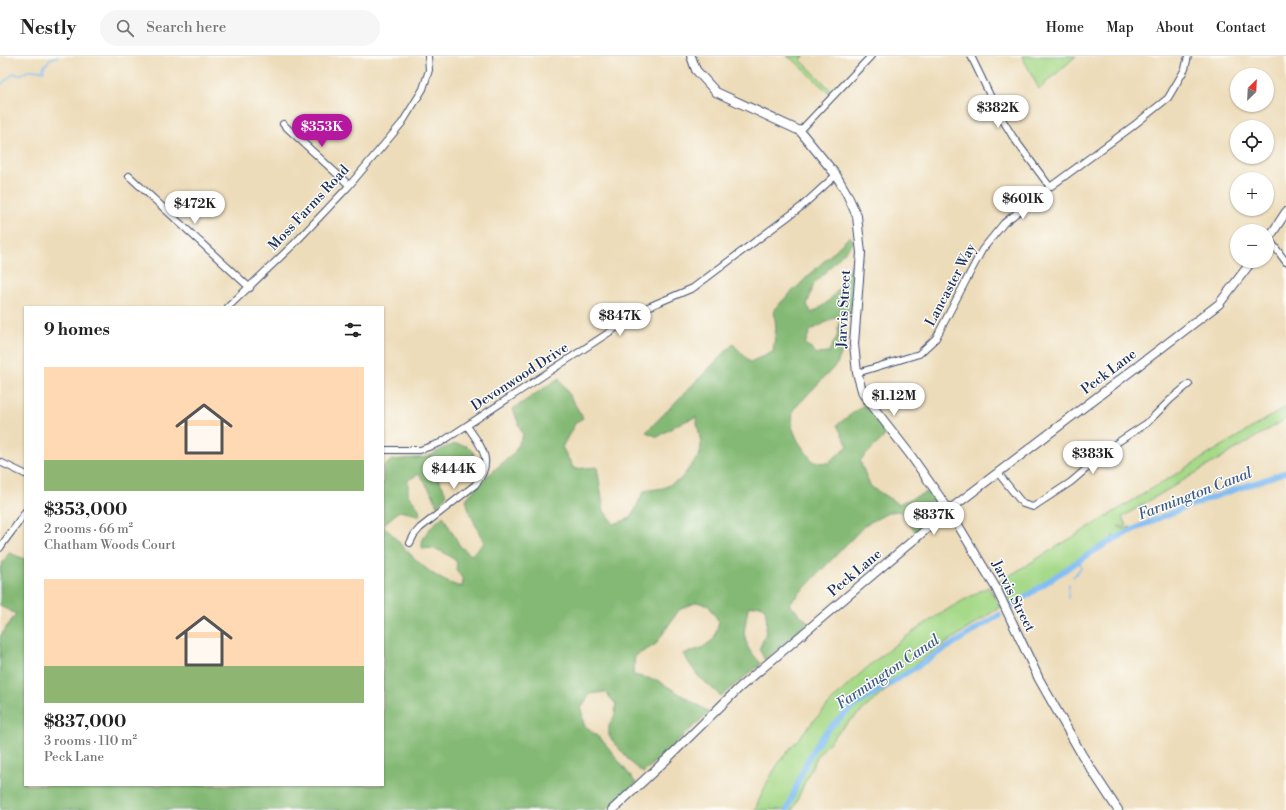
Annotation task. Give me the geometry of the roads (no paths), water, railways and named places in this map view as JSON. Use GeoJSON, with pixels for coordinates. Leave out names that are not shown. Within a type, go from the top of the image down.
{"type":"FeatureCollection","features":[{"type":"Feature","properties":{"kind":"street","name":"Moss Farms Road"},"geometry":{"type":"LineString","coordinates":[[229,306],[250,288],[294,244],[349,185],[402,123],[423,89],[428,70],[428,56]]}},
{"type":"Feature","properties":{"kind":"street","name":"Jarvis Street"},"geometry":{"type":"LineString","coordinates":[[691,56],[696,70],[716,92],[800,131],[836,175],[847,194],[857,216],[861,253],[854,344],[857,373],[863,394],[909,453],[949,510],[996,588],[1039,680],[1082,755],[1118,810]]}},
{"type":"Feature","properties":{"kind":"street"},"geometry":{"type":"LineString","coordinates":[[800,131],[871,56]]}},
{"type":"Feature","properties":{"kind":"street"},"geometry":{"type":"LineString","coordinates":[[971,56],[999,114],[1050,187]]}},
{"type":"Feature","properties":{"kind":"street","name":"Lancaster Way"},"geometry":{"type":"LineString","coordinates":[[857,373],[919,354],[936,338],[982,250],[1004,223],[1168,98],[1185,69],[1188,56]]}},
{"type":"Feature","properties":{"kind":"street"},"geometry":{"type":"LineString","coordinates":[[283,124],[349,185]]}},
{"type":"Feature","properties":{"kind":"street","name":"Devonwood Drive"},"geometry":{"type":"LineString","coordinates":[[384,450],[420,450],[440,443],[648,307],[693,288],[800,207],[836,175]]}},
{"type":"Feature","properties":{"kind":"street"},"geometry":{"type":"LineString","coordinates":[[129,176],[250,288]]}},
{"type":"Feature","properties":{"kind":"street"},"geometry":{"type":"LineString","coordinates":[[1274,231],[1286,212]]}},
{"type":"Feature","properties":{"kind":"street"},"geometry":{"type":"LineString","coordinates":[[1274,247],[1286,262]]}},
{"type":"Feature","properties":{"kind":"street","name":"Peck Lane"},"geometry":{"type":"LineString","coordinates":[[612,810],[668,758],[739,688],[949,510],[1219,304],[1247,268]]}},
{"type":"Feature","properties":{"kind":"street"},"geometry":{"type":"LineString","coordinates":[[998,473],[1023,504],[1033,507],[1071,482],[1115,444],[1147,423],[1171,398],[1189,384]]}},
{"type":"Feature","properties":{"kind":"street"},"geometry":{"type":"LineString","coordinates":[[410,544],[414,534],[420,528],[475,485],[481,478],[484,471],[485,455],[483,449],[467,426]]}},
{"type":"Feature","properties":{"kind":"street"},"geometry":{"type":"LineString","coordinates":[[0,462],[24,474]]}},
{"type":"Feature","properties":{"kind":"street"},"geometry":{"type":"LineString","coordinates":[[0,548],[9,533],[17,525],[24,514]]}},
{"type":"Feature","properties":{"kind":"waterway"},"geometry":{"type":"LineString","coordinates":[[0,85],[14,73],[19,75],[31,70],[44,71],[43,68],[50,59],[58,56]]}},
{"type":"Feature","properties":{"kind":"waterway","name":"Farmington Canal"},"geometry":{"type":"LineString","coordinates":[[1012,606],[1086,556],[1132,530],[1197,503],[1286,472]]}},
{"type":"Feature","properties":{"kind":"waterway"},"geometry":{"type":"LineString","coordinates":[[1073,577],[1081,568],[1080,560]]}},
{"type":"Feature","properties":{"kind":"waterway"},"geometry":{"type":"LineString","coordinates":[[1068,598],[1069,584]]}},
{"type":"Feature","properties":{"kind":"waterway","name":"Farmington Canal"},"geometry":{"type":"LineString","coordinates":[[787,810],[811,754],[816,745],[832,725],[851,708],[999,615]]}}]}
